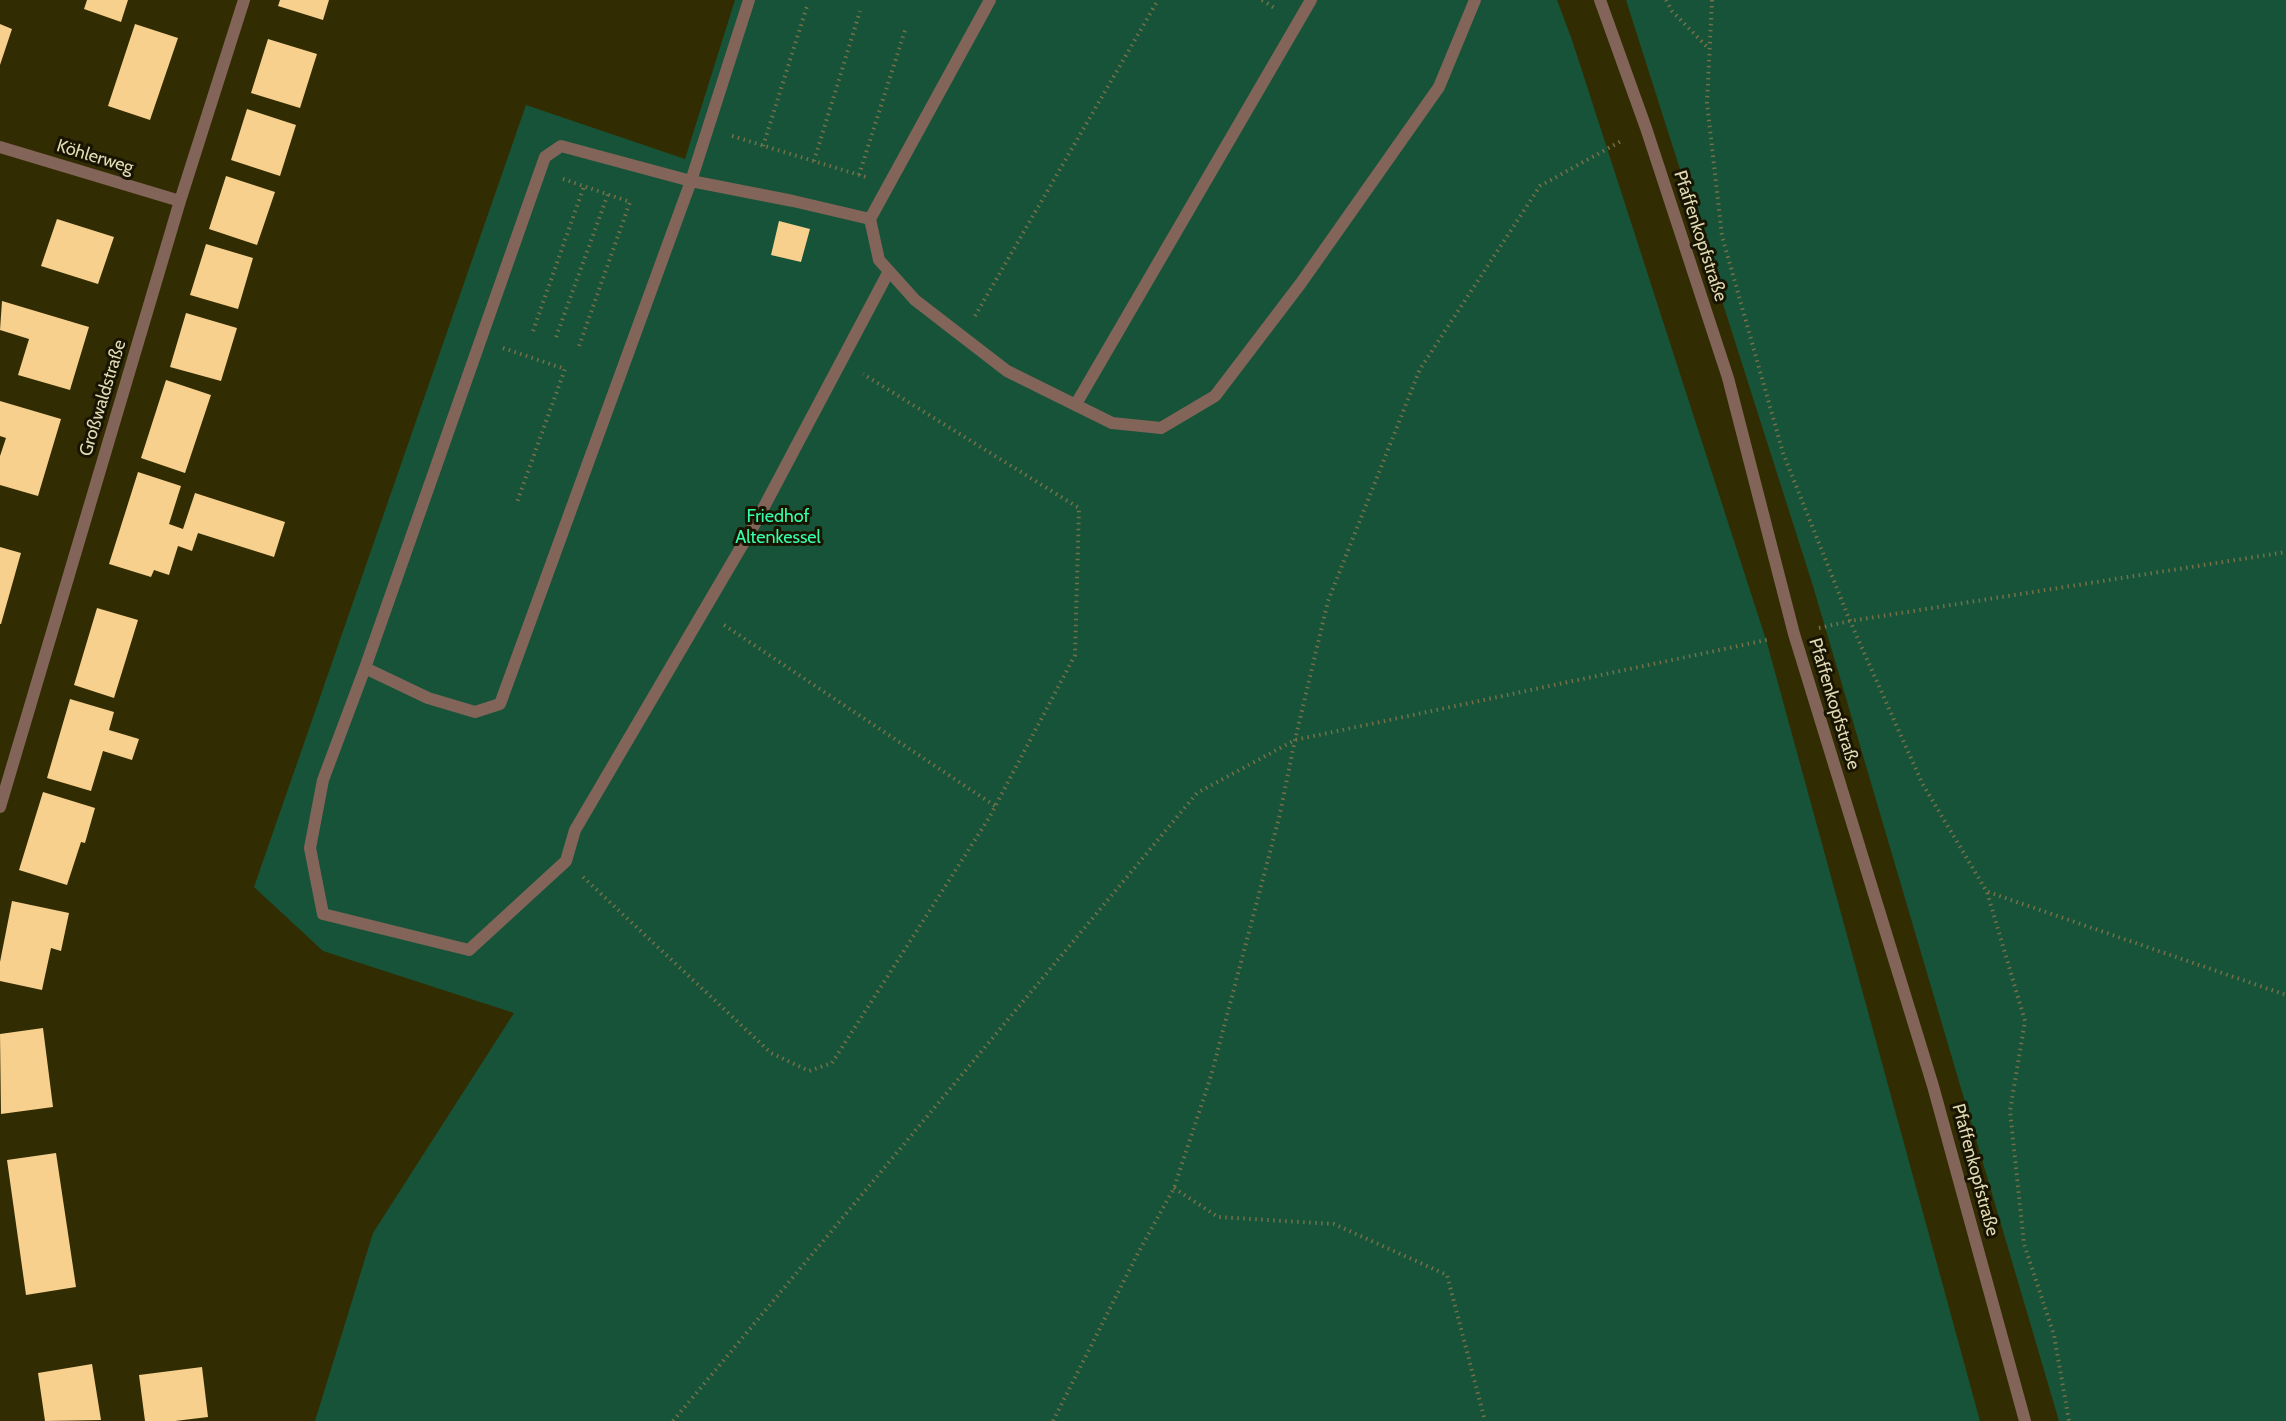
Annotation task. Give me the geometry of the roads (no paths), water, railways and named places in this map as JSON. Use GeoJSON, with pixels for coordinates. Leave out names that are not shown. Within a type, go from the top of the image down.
{"type":"FeatureCollection","features":[{"type":"Feature","properties":{"kind":"street","name":"Großwaldstraße"},"geometry":{"type":"LineString","coordinates":[[0,807],[180,201],[244,0]]}},
{"type":"Feature","properties":{"kind":"street"},"geometry":{"type":"LineString","coordinates":[[365,668],[428,698],[475,712],[500,704],[691,181],[749,0]]}},
{"type":"Feature","properties":{"kind":"street"},"geometry":{"type":"LineString","coordinates":[[990,0],[870,219],[879,260],[915,300],[1007,370],[1112,423],[1161,428],[1215,396],[1301,283],[1438,87],[1474,0]]}},
{"type":"Feature","properties":{"kind":"street"},"geometry":{"type":"LineString","coordinates":[[1076,404],[1311,0]]}},
{"type":"Feature","properties":{"kind":"street","name":"Pfaffenkopfstraße"},"geometry":{"type":"LineString","coordinates":[[1600,0],[1646,128],[1728,378],[1794,634],[1933,1086],[2025,1421]]}},
{"type":"Feature","properties":{"kind":"street"},"geometry":{"type":"LineString","coordinates":[[870,219],[691,181],[561,146],[545,157],[365,668],[322,780],[310,848],[323,914],[469,950],[566,861],[575,830],[757,520],[889,271]]}},
{"type":"Feature","properties":{"kind":"street","name":"Köhlerweg"},"geometry":{"type":"LineString","coordinates":[[0,147],[180,201]]}},
{"type":"Feature","properties":{"kind":"park label","name":"Friedhof Altenkessel"},"geometry":{"type":"Point","coordinates":[778,527]}}]}
